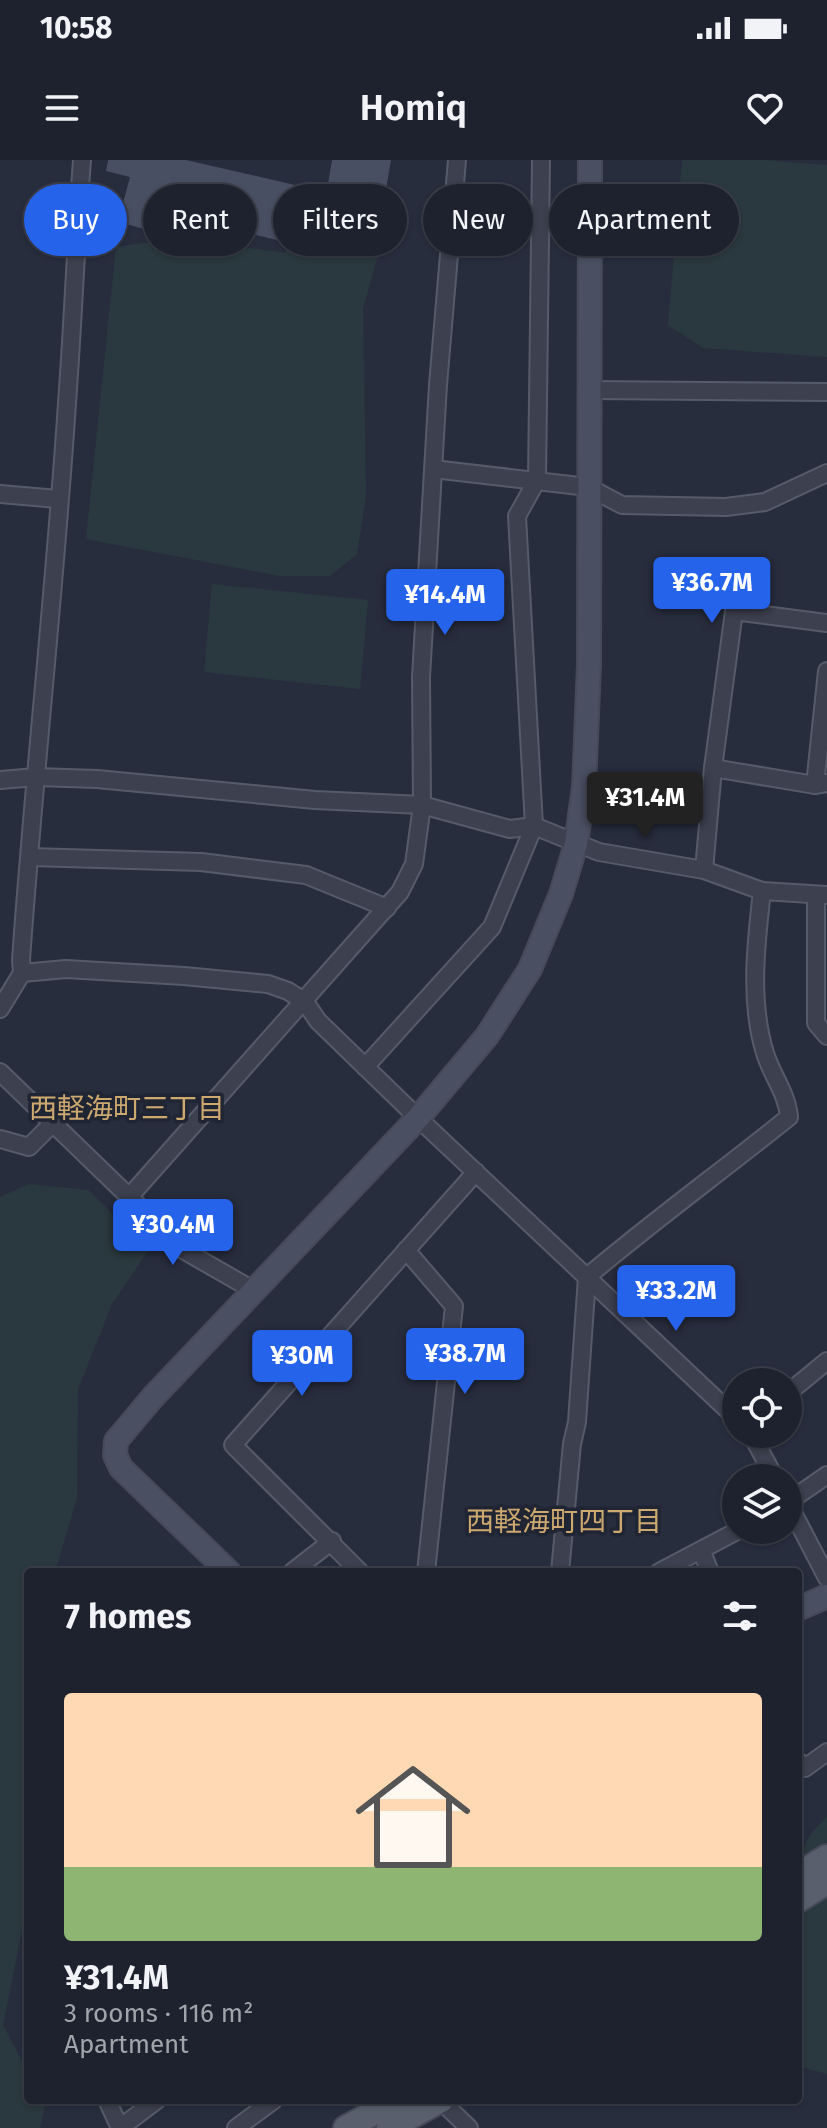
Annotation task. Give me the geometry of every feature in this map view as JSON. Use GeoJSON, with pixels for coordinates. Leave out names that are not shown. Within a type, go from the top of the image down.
{"type":"FeatureCollection","features":[{"type":"Feature","properties":{"kind":"main road"},"geometry":{"type":"LineString","coordinates":[[802,1873],[827,1857]]}},
{"type":"Feature","properties":{"kind":"main road"},"geometry":{"type":"LineString","coordinates":[[802,1898],[827,1882]]}},
{"type":"Feature","properties":{"kind":"main road"},"geometry":{"type":"LineString","coordinates":[[346,2128],[390,2104]]}},
{"type":"Feature","properties":{"kind":"main road"},"geometry":{"type":"LineString","coordinates":[[389,2128],[433,2104]]}},
{"type":"Feature","properties":{"kind":"street"},"geometry":{"type":"LineString","coordinates":[[0,1009],[22,973],[30,825],[67,402],[82,160]]}},
{"type":"Feature","properties":{"kind":"street"},"geometry":{"type":"LineString","coordinates":[[130,1196],[387,908],[400,892],[414,864],[422,805],[421,677],[433,469],[457,160]]}},
{"type":"Feature","properties":{"kind":"street"},"geometry":{"type":"LineString","coordinates":[[365,1067],[492,927],[534,826],[517,516],[537,480],[541,160]]}},
{"type":"Feature","properties":{"kind":"street"},"geometry":{"type":"LineString","coordinates":[[225,1568],[121,1468],[115,1455],[116,1441],[253,1290],[418,1118],[487,1036],[530,969],[561,894],[576,844],[584,787],[588,679],[590,160]]}},
{"type":"Feature","properties":{"kind":"street"},"geometry":{"type":"LineString","coordinates":[[590,390],[827,392]]}},
{"type":"Feature","properties":{"kind":"street"},"geometry":{"type":"LineString","coordinates":[[433,469],[588,487],[622,505],[726,507],[765,502],[827,473]]}},
{"type":"Feature","properties":{"kind":"street"},"geometry":{"type":"LineString","coordinates":[[0,494],[58,499]]}},
{"type":"Feature","properties":{"kind":"street"},"geometry":{"type":"LineString","coordinates":[[704,870],[713,768],[734,611],[827,623]]}},
{"type":"Feature","properties":{"kind":"street"},"geometry":{"type":"LineString","coordinates":[[713,768],[821,784],[827,671]]}},
{"type":"Feature","properties":{"kind":"street"},"geometry":{"type":"LineString","coordinates":[[0,780],[36,777],[97,779],[315,800],[422,805],[510,829],[534,826],[599,852],[704,870],[762,891],[821,895],[816,1023],[827,1036]]}},
{"type":"Feature","properties":{"kind":"street"},"geometry":{"type":"LineString","coordinates":[[30,857],[201,862],[306,875],[387,908]]}},
{"type":"Feature","properties":{"kind":"street"},"geometry":{"type":"LineString","coordinates":[[560,1568],[577,1422],[587,1277],[656,1218],[705,1184],[789,1117],[787,1100],[765,1053],[756,999],[757,930],[762,891]]}},
{"type":"Feature","properties":{"kind":"street"},"geometry":{"type":"LineString","coordinates":[[22,973],[66,969],[240,981],[268,984],[288,991],[305,1002],[318,1021],[365,1067],[722,1405]]}},
{"type":"Feature","properties":{"kind":"street"},"geometry":{"type":"LineString","coordinates":[[0,1072],[185,1251],[253,1290]]}},
{"type":"Feature","properties":{"kind":"street"},"geometry":{"type":"LineString","coordinates":[[0,1139],[29,1147],[52,1124]]}},
{"type":"Feature","properties":{"kind":"street"},"geometry":{"type":"LineString","coordinates":[[356,1568],[233,1445],[476,1172]]}},
{"type":"Feature","properties":{"kind":"street"},"geometry":{"type":"LineString","coordinates":[[406,1250],[454,1306],[426,1568]]}},
{"type":"Feature","properties":{"kind":"street"},"geometry":{"type":"LineString","coordinates":[[802,1382],[827,1361]]}},
{"type":"Feature","properties":{"kind":"street"},"geometry":{"type":"LineString","coordinates":[[802,1493],[827,1475]]}},
{"type":"Feature","properties":{"kind":"street"},"geometry":{"type":"LineString","coordinates":[[802,1530],[827,1578]]}},
{"type":"Feature","properties":{"kind":"street"},"geometry":{"type":"LineString","coordinates":[[668,1568],[722,1540]]}},
{"type":"Feature","properties":{"kind":"street"},"geometry":{"type":"LineString","coordinates":[[297,1568],[332,1541]]}},
{"type":"Feature","properties":{"kind":"street"},"geometry":{"type":"LineString","coordinates":[[702,1552],[708,1568]]}},
{"type":"Feature","properties":{"kind":"street"},"geometry":{"type":"LineString","coordinates":[[802,1607],[827,1596]]}},
{"type":"Feature","properties":{"kind":"street"},"geometry":{"type":"LineString","coordinates":[[802,1765],[805,1768],[827,1752]]}},
{"type":"Feature","properties":{"kind":"street"},"geometry":{"type":"LineString","coordinates":[[109,2104],[120,2128],[152,2104]]}},
{"type":"Feature","properties":{"kind":"street"},"geometry":{"type":"LineString","coordinates":[[236,2128],[269,2104]]}},
{"type":"Feature","properties":{"kind":"street"},"geometry":{"type":"LineString","coordinates":[[444,2104],[469,2128]]}},
{"type":"Feature","properties":{"kind":"shaded area"},"geometry":{"type":"Polygon","coordinates":[[[682,160],[764,160],[827,165],[827,357],[703,348],[668,325],[674,256],[739,256],[739,184],[680,184],[682,160]]]}},
{"type":"Feature","properties":{"kind":"shaded area"},"geometry":{"type":"Polygon","coordinates":[[[143,243],[143,256],[257,256],[257,249],[273,251],[273,256],[378,256],[363,308],[366,496],[357,554],[330,576],[280,576],[86,539],[115,256],[127,256],[127,245],[143,243]]]}},
{"type":"Feature","properties":{"kind":"shaded area"},"geometry":{"type":"Polygon","coordinates":[[[212,584],[368,600],[360,689],[204,672],[212,584]]]}},
{"type":"Feature","properties":{"kind":"shaded area"},"geometry":{"type":"Polygon","coordinates":[[[29,1184],[88,1190],[149,1249],[112,1304],[78,1389],[77,1498],[56,1568],[24,1568],[24,1919],[3,2025],[24,2065],[24,2104],[45,2105],[40,2128],[0,2128],[0,1197],[29,1184]]]}},
{"type":"Feature","properties":{"kind":"shaded area"},"geometry":{"type":"Polygon","coordinates":[[[827,1816],[827,2074],[802,2067],[802,1852],[810,1835],[827,1816]]]}},
{"type":"Feature","properties":{"kind":"building"},"geometry":{"type":"Polygon","coordinates":[[[108,160],[186,160],[291,184],[273,184],[273,239],[257,235],[257,184],[143,184],[143,229],[127,224],[130,177],[106,171],[108,160]]]}},
{"type":"Feature","properties":{"kind":"building"},"geometry":{"type":"Polygon","coordinates":[[[332,160],[391,160],[387,184],[328,184],[332,160]]]}},
{"type":"Feature","properties":{"kind":"district","name":"西軽海町三丁目"},"geometry":{"type":"Point","coordinates":[127,1108]}},
{"type":"Feature","properties":{"kind":"district","name":"西軽海町四丁目"},"geometry":{"type":"Point","coordinates":[564,1521]}}]}
